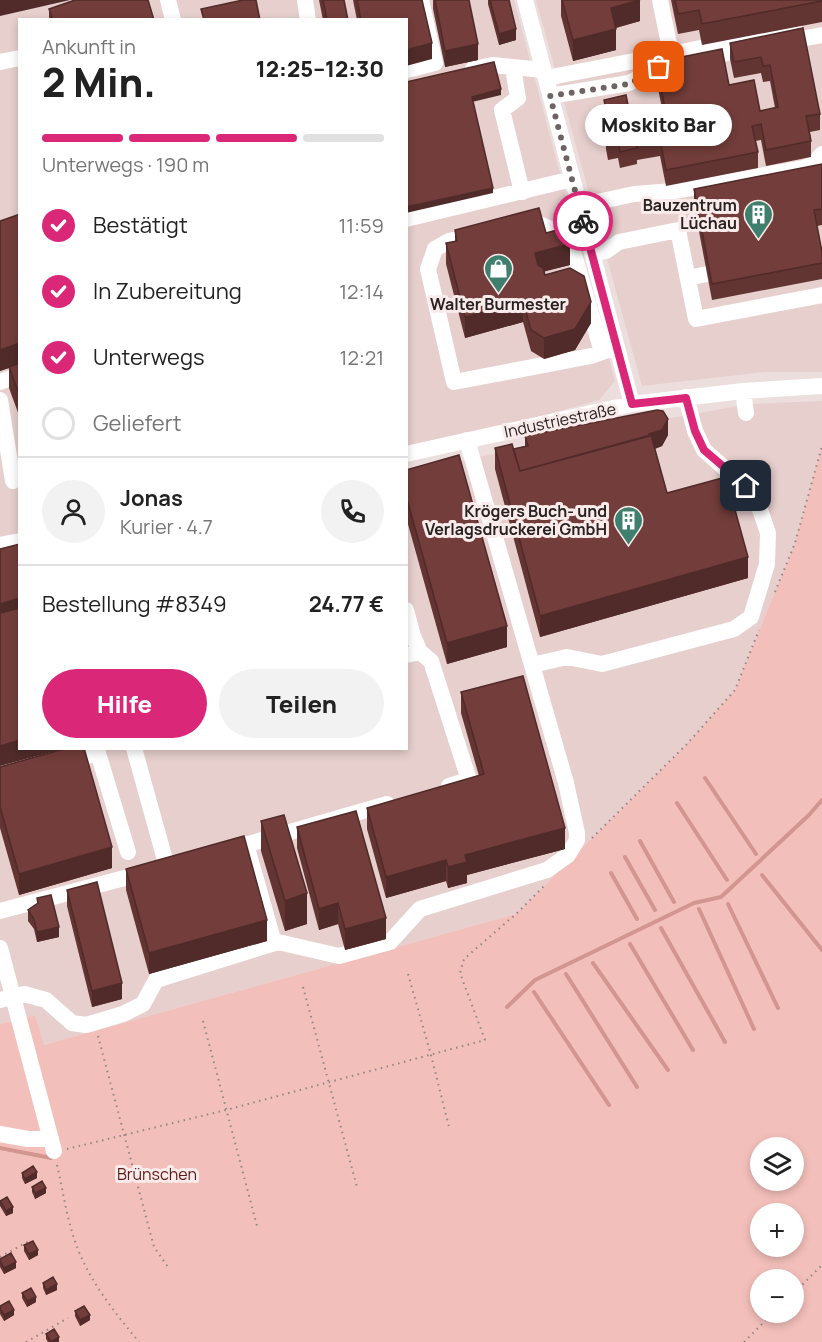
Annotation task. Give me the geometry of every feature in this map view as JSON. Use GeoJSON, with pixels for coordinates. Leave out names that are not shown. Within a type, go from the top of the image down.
{"type":"FeatureCollection","features":[{"type":"Feature","properties":{"kind":"street"},"geometry":{"type":"LineString","coordinates":[[168,0],[172,18]]}},
{"type":"Feature","properties":{"kind":"street"},"geometry":{"type":"LineString","coordinates":[[305,0],[308,18]]}},
{"type":"Feature","properties":{"kind":"street"},"geometry":{"type":"LineString","coordinates":[[408,70],[435,63],[421,0]]}},
{"type":"Feature","properties":{"kind":"street"},"geometry":{"type":"LineString","coordinates":[[525,0],[579,206],[609,349],[632,404]]}},
{"type":"Feature","properties":{"kind":"street"},"geometry":{"type":"LineString","coordinates":[[660,0],[670,54]]}},
{"type":"Feature","properties":{"kind":"street"},"geometry":{"type":"LineString","coordinates":[[408,82],[493,65],[544,74],[670,54],[822,25]]}},
{"type":"Feature","properties":{"kind":"street"},"geometry":{"type":"LineString","coordinates":[[550,96],[629,84],[659,67],[822,35]]}},
{"type":"Feature","properties":{"kind":"street"},"geometry":{"type":"LineString","coordinates":[[0,62],[18,58]]}},
{"type":"Feature","properties":{"kind":"street"},"geometry":{"type":"LineString","coordinates":[[513,68],[518,98],[502,110],[522,192]]}},
{"type":"Feature","properties":{"kind":"street"},"geometry":{"type":"LineString","coordinates":[[579,206],[633,194],[674,191],[804,168],[814,163],[822,154]]}},
{"type":"Feature","properties":{"kind":"street"},"geometry":{"type":"LineString","coordinates":[[408,219],[572,179]]}},
{"type":"Feature","properties":{"kind":"street"},"geometry":{"type":"LineString","coordinates":[[589,262],[573,251],[554,230],[535,222],[449,241],[435,249],[428,269],[454,382],[591,356],[609,349]]}},
{"type":"Feature","properties":{"kind":"street"},"geometry":{"type":"LineString","coordinates":[[589,262],[619,242],[678,231],[696,319],[822,295]]}},
{"type":"Feature","properties":{"kind":"street"},"geometry":{"type":"LineString","coordinates":[[688,278],[707,274]]}},
{"type":"Feature","properties":{"kind":"street"},"geometry":{"type":"LineString","coordinates":[[0,382],[18,376]]}},
{"type":"Feature","properties":{"kind":"street","name":"Industriestraße"},"geometry":{"type":"LineString","coordinates":[[408,454],[632,404],[743,391],[822,386]]}},
{"type":"Feature","properties":{"kind":"street"},"geometry":{"type":"LineString","coordinates":[[743,391],[746,413]]}},
{"type":"Feature","properties":{"kind":"street"},"geometry":{"type":"LineString","coordinates":[[532,665],[567,657],[602,664],[734,629],[751,616],[767,564],[768,533],[755,495],[704,450],[695,431],[686,398]]}},
{"type":"Feature","properties":{"kind":"street"},"geometry":{"type":"LineString","coordinates":[[0,400],[11,480]]}},
{"type":"Feature","properties":{"kind":"street"},"geometry":{"type":"LineString","coordinates":[[6,998],[24,994],[46,1000],[72,1023],[86,1025],[123,1014],[143,1004],[156,980],[274,943],[339,956],[390,942],[420,909],[547,870],[568,855],[577,840],[577,832],[566,783],[531,685],[532,665],[468,440]]}},
{"type":"Feature","properties":{"kind":"street"},"geometry":{"type":"LineString","coordinates":[[0,545],[18,541]]}},
{"type":"Feature","properties":{"kind":"street"},"geometry":{"type":"LineString","coordinates":[[408,617],[413,636],[413,653],[430,661],[452,707],[469,780],[435,790]]}},
{"type":"Feature","properties":{"kind":"street"},"geometry":{"type":"LineString","coordinates":[[0,911],[172,865],[135,750]]}},
{"type":"Feature","properties":{"kind":"street"},"geometry":{"type":"LineString","coordinates":[[55,765],[98,753],[128,852]]}},
{"type":"Feature","properties":{"kind":"street"},"geometry":{"type":"LineString","coordinates":[[212,854],[402,800]]}},
{"type":"Feature","properties":{"kind":"street"},"geometry":{"type":"LineString","coordinates":[[246,844],[274,943]]}},
{"type":"Feature","properties":{"kind":"street"},"geometry":{"type":"LineString","coordinates":[[0,948],[6,998],[19,1019],[52,1145],[0,1134]]}},
{"type":"Feature","properties":{"kind":"path"},"geometry":{"type":"LineString","coordinates":[[773,596],[795,543],[822,446]]}},
{"type":"Feature","properties":{"kind":"path"},"geometry":{"type":"LineString","coordinates":[[589,841],[686,745],[735,690],[761,627]]}},
{"type":"Feature","properties":{"kind":"path"},"geometry":{"type":"LineString","coordinates":[[139,1342],[96,1285],[79,1252],[71,1230],[52,1145],[124,1135],[486,1040],[460,973],[464,959],[516,914],[549,881]]}},
{"type":"Feature","properties":{"kind":"path"},"geometry":{"type":"LineString","coordinates":[[408,974],[449,1127]]}},
{"type":"Feature","properties":{"kind":"path"},"geometry":{"type":"LineString","coordinates":[[303,987],[357,1187]]}},
{"type":"Feature","properties":{"kind":"path"},"geometry":{"type":"LineString","coordinates":[[203,1021],[257,1226]]}},
{"type":"Feature","properties":{"kind":"path"},"geometry":{"type":"LineString","coordinates":[[98,1036],[154,1247],[168,1267]]}},
{"type":"Feature","properties":{"kind":"path"},"geometry":{"type":"LineString","coordinates":[[0,1257],[31,1240]]}},
{"type":"Feature","properties":{"kind":"path"},"geometry":{"type":"LineString","coordinates":[[804,1283],[822,1265]]}},
{"type":"Feature","properties":{"kind":"path"},"geometry":{"type":"LineString","coordinates":[[26,1342],[68,1318]]}},
{"type":"Feature","properties":{"kind":"path"},"geometry":{"type":"LineString","coordinates":[[744,1342],[763,1323]]}},
{"type":"Feature","properties":{"kind":"shaded area"},"geometry":{"type":"Polygon","coordinates":[[[0,0],[514,0],[615,381],[599,400],[408,454],[408,18],[18,18],[18,750],[408,750],[408,473],[583,434],[749,404],[822,401],[822,446],[795,543],[735,690],[686,745],[516,914],[44,1045],[35,1015],[0,1024],[0,0]]]}},
{"type":"Feature","properties":{"kind":"shaded area"},"geometry":{"type":"Polygon","coordinates":[[[536,0],[822,0],[822,372],[765,372],[642,386],[536,0]]]}},
{"type":"Feature","properties":{"kind":"green space","name":"Brünschen"},"geometry":{"type":"Polygon","coordinates":[[[822,446],[822,1342],[0,1342],[0,1024],[35,1015],[44,1045],[516,914],[686,745],[735,690],[795,543],[822,446]]]}},
{"type":"Feature","properties":{"kind":"building"},"geometry":{"type":"Polygon","coordinates":[[[75,0],[148,0],[153,18],[52,18],[49,9],[75,0]]]}},
{"type":"Feature","properties":{"kind":"building"},"geometry":{"type":"Polygon","coordinates":[[[243,0],[256,0],[260,18],[203,18],[201,9],[243,0]]]}},
{"type":"Feature","properties":{"kind":"building"},"geometry":{"type":"Polygon","coordinates":[[[323,0],[344,0],[348,18],[327,18],[323,0]]]}},
{"type":"Feature","properties":{"kind":"building"},"geometry":{"type":"Polygon","coordinates":[[[357,0],[422,0],[432,43],[408,49],[408,18],[361,18],[357,0]]]}},
{"type":"Feature","properties":{"kind":"building"},"geometry":{"type":"Polygon","coordinates":[[[435,0],[469,0],[478,44],[445,51],[435,0]]]}},
{"type":"Feature","properties":{"kind":"building"},"geometry":{"type":"Polygon","coordinates":[[[490,0],[509,0],[516,29],[499,34],[490,0]]]}},
{"type":"Feature","properties":{"kind":"building"},"geometry":{"type":"Polygon","coordinates":[[[562,0],[640,0],[611,8],[616,29],[573,40],[562,0]]]}},
{"type":"Feature","properties":{"kind":"building"},"geometry":{"type":"Polygon","coordinates":[[[675,0],[822,1],[702,24],[699,10],[678,14],[675,0]]]}},
{"type":"Feature","properties":{"kind":"building"},"geometry":{"type":"Polygon","coordinates":[[[803,28],[820,114],[806,116],[811,141],[766,150],[761,124],[752,126],[758,152],[666,170],[660,140],[636,144],[637,148],[620,152],[618,142],[608,144],[606,133],[611,132],[604,100],[626,95],[634,135],[669,129],[656,62],[722,49],[729,85],[754,80],[760,111],[778,107],[770,65],[763,66],[761,57],[734,62],[730,43],[803,28]]]}},
{"type":"Feature","properties":{"kind":"building"},"geometry":{"type":"Polygon","coordinates":[[[494,62],[501,89],[472,97],[493,188],[408,207],[408,82],[494,62]]]}},
{"type":"Feature","properties":{"kind":"building","name":"Bauzentrum Lüchau"},"geometry":{"type":"Polygon","coordinates":[[[822,164],[822,209],[814,210],[822,263],[712,284],[694,189],[822,164]]]}},
{"type":"Feature","properties":{"kind":"building","name":"Walter Burmester"},"geometry":{"type":"Polygon","coordinates":[[[539,208],[546,233],[565,228],[570,244],[535,253],[538,265],[543,268],[545,275],[570,268],[584,276],[591,302],[575,329],[544,338],[531,330],[523,301],[465,317],[446,243],[457,241],[455,230],[539,208]]]}},
{"type":"Feature","properties":{"kind":"building"},"geometry":{"type":"Polygon","coordinates":[[[18,215],[18,344],[0,350],[0,221],[18,215]]]}},
{"type":"Feature","properties":{"kind":"building"},"geometry":{"type":"Polygon","coordinates":[[[18,364],[18,392],[9,367],[18,364]]]}},
{"type":"Feature","properties":{"kind":"building"},"geometry":{"type":"Polygon","coordinates":[[[657,410],[663,411],[668,419],[662,430],[649,434],[650,436],[520,471],[513,449],[528,446],[525,436],[657,410]]]}},
{"type":"Feature","properties":{"kind":"building","name":"Krögers Buch- und Verlagsdruckerei GmbH"},"geometry":{"type":"Polygon","coordinates":[[[651,435],[667,493],[726,477],[748,557],[540,616],[495,448],[512,444],[520,471],[651,435]]]}},
{"type":"Feature","properties":{"kind":"building"},"geometry":{"type":"Polygon","coordinates":[[[459,455],[507,626],[447,643],[408,503],[408,469],[459,455]]]}},
{"type":"Feature","properties":{"kind":"building"},"geometry":{"type":"Polygon","coordinates":[[[18,544],[18,599],[0,604],[0,549],[18,544]]]}},
{"type":"Feature","properties":{"kind":"building"},"geometry":{"type":"Polygon","coordinates":[[[18,608],[18,741],[0,746],[0,613],[18,608]]]}},
{"type":"Feature","properties":{"kind":"building"},"geometry":{"type":"Polygon","coordinates":[[[523,676],[565,828],[465,855],[467,862],[448,867],[446,860],[386,877],[367,808],[484,774],[461,692],[523,676]]]}},
{"type":"Feature","properties":{"kind":"building"},"geometry":{"type":"Polygon","coordinates":[[[60,750],[85,750],[112,847],[19,874],[0,807],[0,767],[60,750]]]}},
{"type":"Feature","properties":{"kind":"building"},"geometry":{"type":"Polygon","coordinates":[[[356,811],[386,918],[345,929],[338,903],[319,909],[297,827],[356,811]]]}},
{"type":"Feature","properties":{"kind":"building"},"geometry":{"type":"Polygon","coordinates":[[[284,815],[307,893],[285,901],[261,821],[284,815]]]}},
{"type":"Feature","properties":{"kind":"building"},"geometry":{"type":"Polygon","coordinates":[[[244,836],[267,920],[149,953],[126,869],[244,836]]]}},
{"type":"Feature","properties":{"kind":"building"},"geometry":{"type":"Polygon","coordinates":[[[97,882],[122,983],[92,991],[67,890],[97,882]]]}},
{"type":"Feature","properties":{"kind":"building"},"geometry":{"type":"Polygon","coordinates":[[[51,895],[59,927],[37,932],[34,919],[28,910],[38,903],[37,898],[51,895]]]}},
{"type":"Feature","properties":{"kind":"building"},"geometry":{"type":"Polygon","coordinates":[[[33,1166],[37,1172],[25,1179],[22,1173],[33,1166]]]}},
{"type":"Feature","properties":{"kind":"building"},"geometry":{"type":"Polygon","coordinates":[[[42,1181],[46,1188],[35,1193],[32,1187],[42,1181]]]}},
{"type":"Feature","properties":{"kind":"building"},"geometry":{"type":"Polygon","coordinates":[[[7,1197],[13,1207],[6,1211],[0,1201],[7,1197]]]}},
{"type":"Feature","properties":{"kind":"building"},"geometry":{"type":"Polygon","coordinates":[[[33,1241],[38,1250],[29,1254],[24,1245],[33,1241]]]}},
{"type":"Feature","properties":{"kind":"building"},"geometry":{"type":"Polygon","coordinates":[[[11,1253],[16,1262],[4,1268],[0,1259],[11,1253]]]}},
{"type":"Feature","properties":{"kind":"building"},"geometry":{"type":"Polygon","coordinates":[[[53,1277],[57,1284],[46,1290],[43,1283],[53,1277]]]}},
{"type":"Feature","properties":{"kind":"building"},"geometry":{"type":"Polygon","coordinates":[[[31,1288],[36,1297],[27,1301],[22,1293],[31,1288]]]}},
{"type":"Feature","properties":{"kind":"building"},"geometry":{"type":"Polygon","coordinates":[[[9,1301],[14,1310],[4,1315],[0,1306],[9,1301]]]}},
{"type":"Feature","properties":{"kind":"building"},"geometry":{"type":"Polygon","coordinates":[[[84,1306],[90,1315],[80,1320],[75,1311],[84,1306]]]}},
{"type":"Feature","properties":{"kind":"building"},"geometry":{"type":"Polygon","coordinates":[[[54,1329],[59,1337],[51,1342],[46,1334],[54,1329]]]}},
{"type":"Feature","properties":{"kind":"waterway"},"geometry":{"type":"LineString","coordinates":[[705,778],[756,854]]}},
{"type":"Feature","properties":{"kind":"waterway"},"geometry":{"type":"LineString","coordinates":[[507,1007],[535,980],[694,903],[721,897],[809,815],[822,800]]}},
{"type":"Feature","properties":{"kind":"waterway"},"geometry":{"type":"LineString","coordinates":[[677,803],[727,880]]}},
{"type":"Feature","properties":{"kind":"waterway"},"geometry":{"type":"LineString","coordinates":[[640,841],[674,902]]}},
{"type":"Feature","properties":{"kind":"waterway"},"geometry":{"type":"LineString","coordinates":[[625,857],[655,910]]}},
{"type":"Feature","properties":{"kind":"waterway"},"geometry":{"type":"LineString","coordinates":[[611,873],[637,919]]}},
{"type":"Feature","properties":{"kind":"waterway"},"geometry":{"type":"LineString","coordinates":[[762,875],[822,950]]}},
{"type":"Feature","properties":{"kind":"waterway"},"geometry":{"type":"LineString","coordinates":[[728,904],[778,1008]]}},
{"type":"Feature","properties":{"kind":"waterway"},"geometry":{"type":"LineString","coordinates":[[699,909],[754,1029]]}},
{"type":"Feature","properties":{"kind":"waterway"},"geometry":{"type":"LineString","coordinates":[[661,928],[725,1042]]}},
{"type":"Feature","properties":{"kind":"waterway"},"geometry":{"type":"LineString","coordinates":[[630,944],[693,1050]]}},
{"type":"Feature","properties":{"kind":"waterway"},"geometry":{"type":"LineString","coordinates":[[593,963],[668,1070]]}},
{"type":"Feature","properties":{"kind":"waterway"},"geometry":{"type":"LineString","coordinates":[[566,974],[637,1087]]}},
{"type":"Feature","properties":{"kind":"waterway"},"geometry":{"type":"LineString","coordinates":[[534,992],[609,1105]]}},
{"type":"Feature","properties":{"kind":"waterway"},"geometry":{"type":"LineString","coordinates":[[0,1148],[51,1158]]}},
{"type":"Feature","properties":{"kind":"way so far"},"geometry":{"type":"LineString","coordinates":[[583,221],[550,96],[629,84],[659,67]]}},
{"type":"Feature","properties":{"kind":"place","name":"Moskito Bar"},"geometry":{"type":"Point","coordinates":[659,67]}},
{"type":"Feature","properties":{"kind":"place","name":"Bauzentrum Lüchau"},"geometry":{"type":"Point","coordinates":[758,240]}},
{"type":"Feature","properties":{"kind":"place","name":"Walter Burmester"},"geometry":{"type":"Point","coordinates":[498,294]}},
{"type":"Feature","properties":{"kind":"place","name":"Krögers Buch- und Verlagsdruckerei GmbH"},"geometry":{"type":"Point","coordinates":[628,546]}},
{"type":"Feature","properties":{"kind":"route"},"geometry":{"type":"LineString","coordinates":[[583,221],[632,404],[686,398],[695,431],[704,450],[746,486]]}}]}
